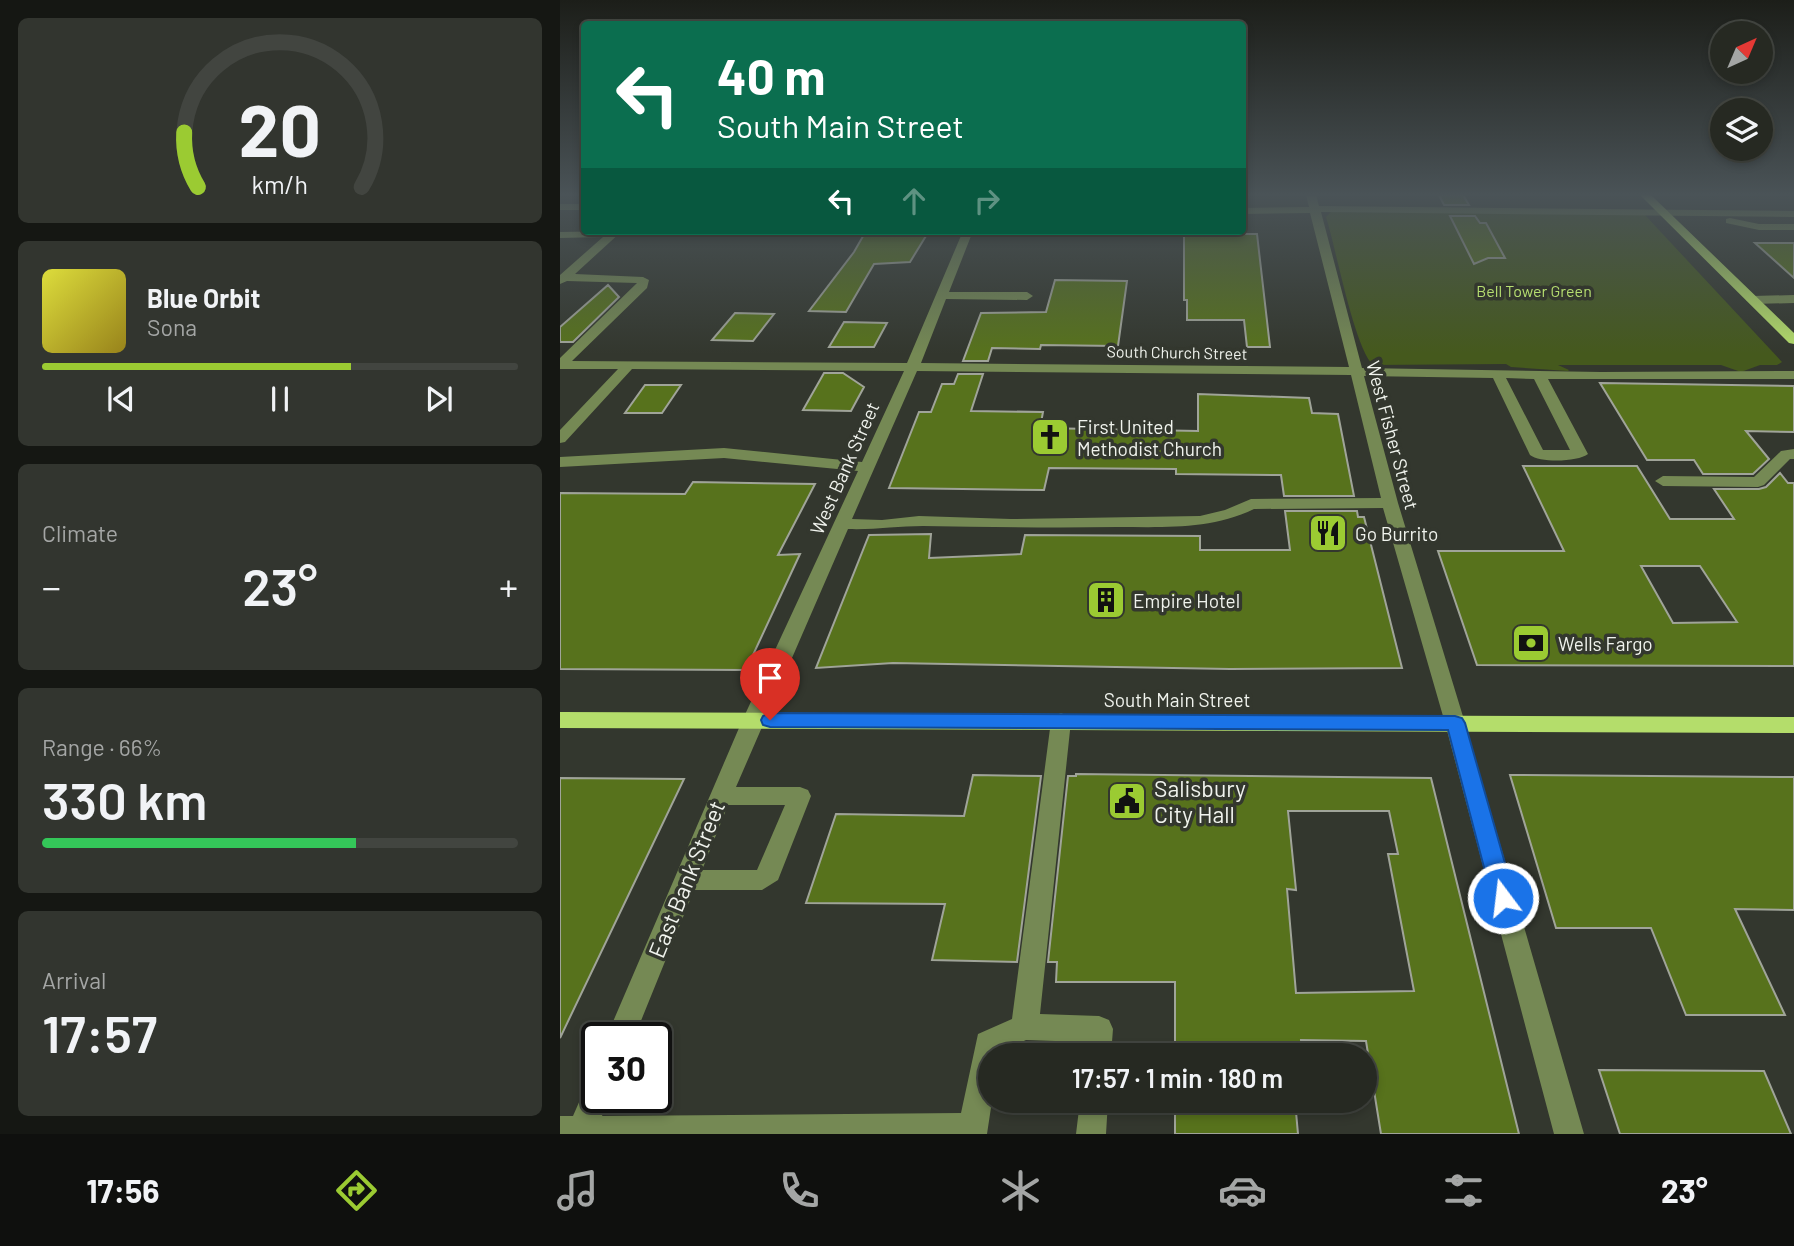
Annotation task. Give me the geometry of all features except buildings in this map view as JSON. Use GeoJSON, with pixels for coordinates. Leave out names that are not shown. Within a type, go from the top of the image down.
{"type":"FeatureCollection","features":[{"type":"Feature","properties":{"kind":"main road"},"geometry":{"type":"LineString","coordinates":[[1698,248],[1794,340]]}},
{"type":"Feature","properties":{"kind":"main road","name":"South Main Street"},"geometry":{"type":"LineString","coordinates":[[560,720],[1794,725]]}},
{"type":"Feature","properties":{"kind":"street"},"geometry":{"type":"LineString","coordinates":[[562,279],[598,248]]}},
{"type":"Feature","properties":{"kind":"street","name":"West Bank Street"},"geometry":{"type":"LineString","coordinates":[[752,720],[912,368],[961,248]]}},
{"type":"Feature","properties":{"kind":"street","name":"West Fisher Street"},"geometry":{"type":"LineString","coordinates":[[1324,248],[1390,503],[1455,723],[1569,1134]]}},
{"type":"Feature","properties":{"kind":"street"},"geometry":{"type":"LineString","coordinates":[[560,365],[643,286],[643,280],[562,279]]}},
{"type":"Feature","properties":{"kind":"street"},"geometry":{"type":"LineString","coordinates":[[942,295],[1027,296]]}},
{"type":"Feature","properties":{"kind":"street"},"geometry":{"type":"LineString","coordinates":[[1752,300],[1794,299]]}},
{"type":"Feature","properties":{"kind":"street","name":"South Church Street"},"geometry":{"type":"LineString","coordinates":[[560,365],[1498,375],[1794,375]]}},
{"type":"Feature","properties":{"kind":"street"},"geometry":{"type":"LineString","coordinates":[[560,439],[628,366]]}},
{"type":"Feature","properties":{"kind":"street"},"geometry":{"type":"LineString","coordinates":[[1498,375],[1538,455],[1580,454],[1538,375]]}},
{"type":"Feature","properties":{"kind":"street"},"geometry":{"type":"LineString","coordinates":[[560,462],[724,453],[867,467]]}},
{"type":"Feature","properties":{"kind":"street"},"geometry":{"type":"LineString","coordinates":[[1663,481],[1758,482],[1786,454],[1794,454]]}},
{"type":"Feature","properties":{"kind":"street"},"geometry":{"type":"LineString","coordinates":[[841,524],[882,525],[919,521],[1011,524],[1200,521],[1230,514],[1251,503],[1390,503]]}},
{"type":"Feature","properties":{"kind":"street","name":"East Bank Street"},"geometry":{"type":"LineString","coordinates":[[627,1022],[752,720]]}},
{"type":"Feature","properties":{"kind":"street"},"geometry":{"type":"LineString","coordinates":[[1025,1027],[1061,722]]}},
{"type":"Feature","properties":{"kind":"street"},"geometry":{"type":"LineString","coordinates":[[685,880],[762,880],[770,873],[800,796],[720,796]]}},
{"type":"Feature","properties":{"kind":"street"},"geometry":{"type":"LineString","coordinates":[[574,1132],[973,1131],[988,1044],[1025,1027],[1099,1029],[1098,1043]]}},
{"type":"Feature","properties":{"kind":"street"},"geometry":{"type":"LineString","coordinates":[[574,1132],[586,1113]]}},
{"type":"Feature","properties":{"kind":"street"},"geometry":{"type":"LineString","coordinates":[[1091,1134],[1093,1113]]}},
{"type":"Feature","properties":{"kind":"green space","name":"Bell Tower Green"},"geometry":{"type":"Polygon","coordinates":[[[1334,248],[1676,248],[1782,362],[1777,365],[1760,365],[1741,372],[1721,365],[1558,365],[1568,371],[1511,367],[1506,364],[1373,365],[1359,339],[1334,248]]]}},
{"type":"Feature","properties":{"kind":"place","name":"First United Methodist Church"},"geometry":{"type":"Point","coordinates":[1050,437]}},
{"type":"Feature","properties":{"kind":"place","name":"Go Burrito"},"geometry":{"type":"Point","coordinates":[1328,533]}},
{"type":"Feature","properties":{"kind":"place","name":"Empire Hotel"},"geometry":{"type":"Point","coordinates":[1106,600]}},
{"type":"Feature","properties":{"kind":"place","name":"Wells Fargo"},"geometry":{"type":"Point","coordinates":[1531,643]}},
{"type":"Feature","properties":{"kind":"place","name":"Salisbury City Hall"},"geometry":{"type":"Point","coordinates":[1127,801]}},
{"type":"Feature","properties":{"kind":"route"},"geometry":{"type":"LineString","coordinates":[[770,720],[1455,723],[1503,898]]}}]}
